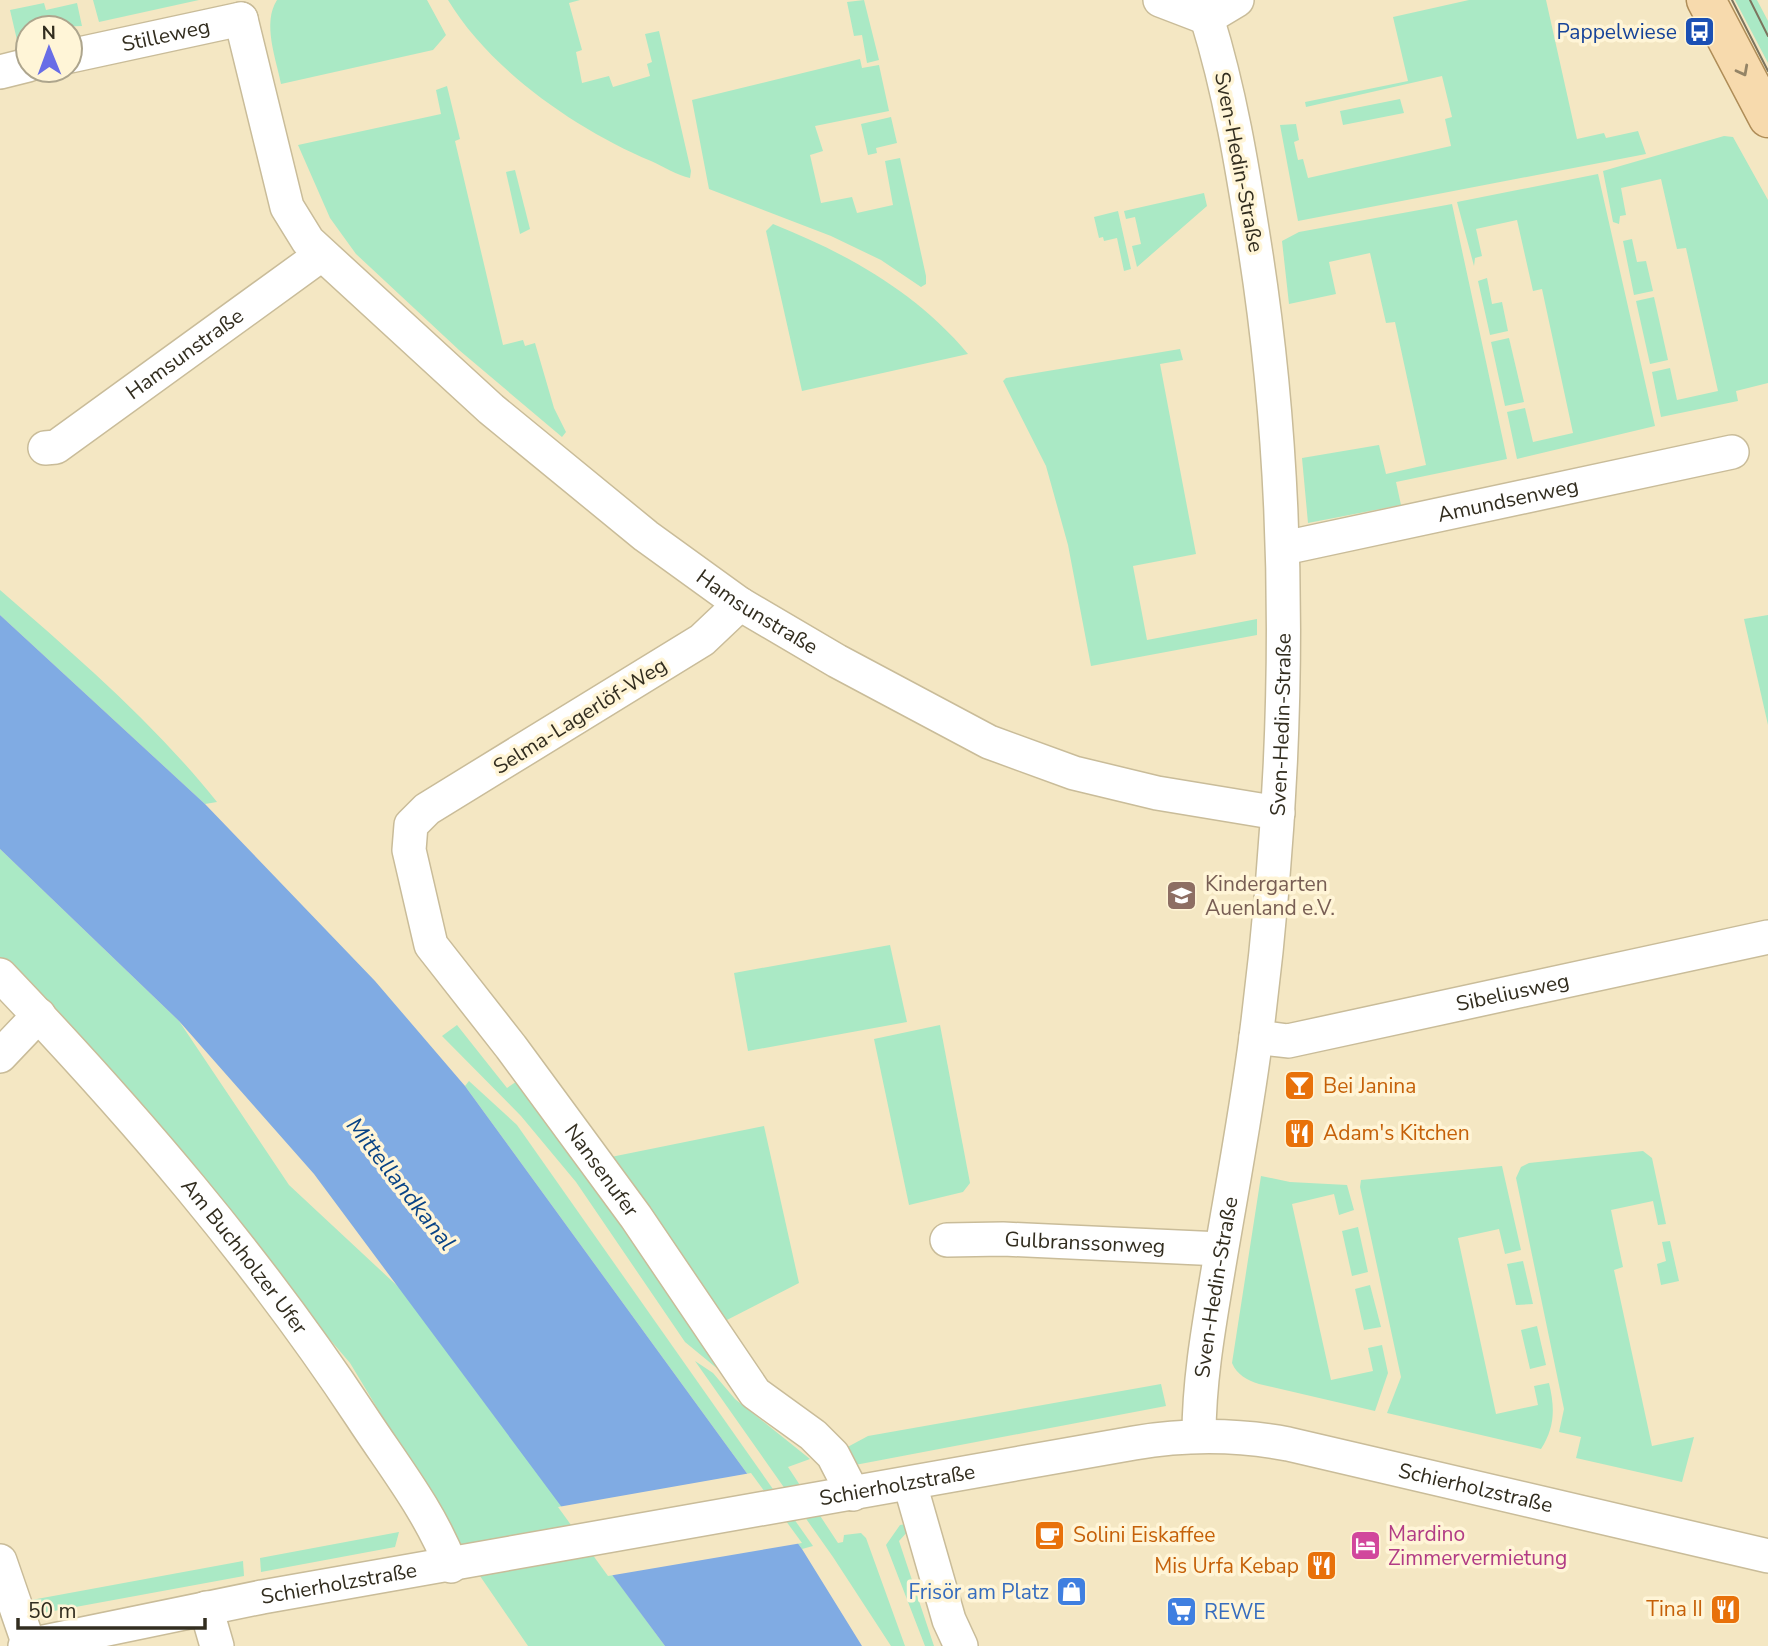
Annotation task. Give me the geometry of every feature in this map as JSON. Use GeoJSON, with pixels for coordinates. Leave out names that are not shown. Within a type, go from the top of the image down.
{"type":"FeatureCollection","features":[{"type":"Feature","properties":{"kind":"main road"},"geometry":{"type":"LineString","coordinates":[[1706,0],[1768,118]]}},
{"type":"Feature","properties":{"kind":"street"},"geometry":{"type":"LineString","coordinates":[[1160,0],[1207,18],[1237,0]]}},
{"type":"Feature","properties":{"kind":"street","name":"Stilleweg"},"geometry":{"type":"LineString","coordinates":[[84,52],[245,10]]}},
{"type":"Feature","properties":{"kind":"street","name":"Hamsunstraße"},"geometry":{"type":"LineString","coordinates":[[245,10],[287,207],[297,228],[321,255],[501,418],[646,536],[740,604],[836,661],[989,742],[1074,773],[1157,793],[1278,813]]}},
{"type":"Feature","properties":{"kind":"street","name":"Sven-Hedin-Straße"},"geometry":{"type":"LineString","coordinates":[[1199,1435],[1202,1376],[1256,1037],[1278,813],[1284,548],[1274,382],[1267,320],[1228,88],[1207,18]]}},
{"type":"Feature","properties":{"kind":"street","name":"Hamsunstraße"},"geometry":{"type":"LineString","coordinates":[[45,448],[56,447],[321,255]]}},
{"type":"Feature","properties":{"kind":"street","name":"Amundsenweg"},"geometry":{"type":"LineString","coordinates":[[1284,548],[1732,452]]}},
{"type":"Feature","properties":{"kind":"street","name":"Selma-Lagerlöf-Weg"},"geometry":{"type":"LineString","coordinates":[[415,820],[441,799],[533,746],[702,640],[740,604]]}},
{"type":"Feature","properties":{"kind":"street","name":"Nansenufer"},"geometry":{"type":"LineString","coordinates":[[415,820],[409,831],[409,850],[431,945],[511,1046],[636,1217],[755,1392],[823,1445],[837,1461],[853,1494]]}},
{"type":"Feature","properties":{"kind":"street","name":"Sibeliusweg"},"geometry":{"type":"LineString","coordinates":[[1256,1037],[1288,1041],[1768,937]]}},
{"type":"Feature","properties":{"kind":"street","name":"Am Buchholzer Ufer"},"geometry":{"type":"LineString","coordinates":[[0,975],[127,1111],[273,1291],[431,1521],[451,1566]]}},
{"type":"Feature","properties":{"kind":"street"},"geometry":{"type":"LineString","coordinates":[[0,1056],[39,1015]]}},
{"type":"Feature","properties":{"kind":"street","name":"Gulbranssonweg"},"geometry":{"type":"LineString","coordinates":[[947,1240],[1003,1239],[1222,1249]]}},
{"type":"Feature","properties":{"kind":"street","name":"Schierholzstraße"},"geometry":{"type":"LineString","coordinates":[[27,1646],[206,1608],[1134,1443],[1199,1435],[1242,1436],[1288,1444],[1768,1556]]}},
{"type":"Feature","properties":{"kind":"street"},"geometry":{"type":"LineString","coordinates":[[910,1484],[948,1620],[961,1646]]}},
{"type":"Feature","properties":{"kind":"street"},"geometry":{"type":"LineString","coordinates":[[0,1560],[27,1646]]}},
{"type":"Feature","properties":{"kind":"street"},"geometry":{"type":"LineString","coordinates":[[206,1608],[217,1646]]}},
{"type":"Feature","properties":{"kind":"green space"},"geometry":{"type":"Polygon","coordinates":[[[93,0],[199,0],[99,22],[93,0]]]}},
{"type":"Feature","properties":{"kind":"green space"},"geometry":{"type":"Polygon","coordinates":[[[277,0],[427,0],[446,35],[433,50],[281,84],[270,30],[277,0]]]}},
{"type":"Feature","properties":{"kind":"green space"},"geometry":{"type":"Polygon","coordinates":[[[448,0],[580,0],[569,3],[582,50],[576,52],[582,83],[609,76],[613,87],[650,76],[647,64],[652,62],[645,34],[659,31],[691,171],[690,178],[623,148],[565,115],[511,74],[466,26],[448,0]]]}},
{"type":"Feature","properties":{"kind":"green space"},"geometry":{"type":"Polygon","coordinates":[[[864,0],[879,60],[867,63],[862,35],[854,36],[847,2],[864,0]]]}},
{"type":"Feature","properties":{"kind":"green space"},"geometry":{"type":"Polygon","coordinates":[[[1469,0],[1546,0],[1577,139],[1604,133],[1606,138],[1638,131],[1646,154],[1298,221],[1280,125],[1296,124],[1299,140],[1294,142],[1298,160],[1303,159],[1308,178],[1451,146],[1445,119],[1452,117],[1442,76],[1306,107],[1305,102],[1408,81],[1393,17],[1469,0]]]}},
{"type":"Feature","properties":{"kind":"green space"},"geometry":{"type":"Polygon","coordinates":[[[1735,0],[1757,0],[1768,21],[1768,63],[1735,0]]]}},
{"type":"Feature","properties":{"kind":"green space"},"geometry":{"type":"Polygon","coordinates":[[[44,3],[46,10],[77,3],[79,14],[14,14],[14,27],[10,10],[44,3]]]}},
{"type":"Feature","properties":{"kind":"green space"},"geometry":{"type":"Polygon","coordinates":[[[860,59],[862,68],[879,65],[889,111],[815,126],[823,151],[810,155],[821,203],[852,197],[857,213],[893,205],[885,161],[900,158],[926,276],[926,284],[921,287],[881,260],[831,236],[709,189],[692,100],[860,59]]]}},
{"type":"Feature","properties":{"kind":"green space"},"geometry":{"type":"Polygon","coordinates":[[[447,86],[460,139],[455,141],[503,345],[523,340],[525,346],[535,343],[554,408],[566,432],[562,437],[459,350],[356,254],[330,218],[298,145],[441,114],[436,90],[447,86]]]}},
{"type":"Feature","properties":{"kind":"green space"},"geometry":{"type":"Polygon","coordinates":[[[1400,99],[1404,113],[1343,125],[1340,111],[1400,99]]]}},
{"type":"Feature","properties":{"kind":"green space"},"geometry":{"type":"Polygon","coordinates":[[[891,117],[897,143],[876,148],[877,153],[868,155],[861,124],[891,117]]]}},
{"type":"Feature","properties":{"kind":"green space"},"geometry":{"type":"Polygon","coordinates":[[[1724,136],[1733,137],[1768,200],[1768,383],[1736,391],[1738,401],[1661,417],[1652,372],[1670,368],[1677,400],[1718,391],[1686,248],[1677,249],[1661,179],[1621,188],[1626,215],[1620,216],[1619,224],[1613,222],[1603,171],[1724,136]]]}},
{"type":"Feature","properties":{"kind":"green space"},"geometry":{"type":"Polygon","coordinates":[[[515,170],[530,229],[520,234],[506,172],[515,170]]]}},
{"type":"Feature","properties":{"kind":"green space"},"geometry":{"type":"Polygon","coordinates":[[[1598,174],[1655,426],[1517,459],[1507,412],[1525,408],[1533,442],[1573,433],[1542,289],[1533,291],[1517,220],[1476,229],[1482,256],[1475,258],[1474,266],[1457,202],[1598,174]]]}},
{"type":"Feature","properties":{"kind":"green space"},"geometry":{"type":"Polygon","coordinates":[[[1204,193],[1207,206],[1137,267],[1132,246],[1141,244],[1135,217],[1126,219],[1124,211],[1204,193]]]}},
{"type":"Feature","properties":{"kind":"green space"},"geometry":{"type":"Polygon","coordinates":[[[1452,204],[1507,459],[1396,482],[1401,505],[1308,523],[1302,458],[1379,445],[1386,474],[1426,465],[1395,322],[1386,323],[1370,253],[1329,262],[1336,294],[1289,304],[1282,241],[1299,232],[1452,204]]]}},
{"type":"Feature","properties":{"kind":"green space"},"geometry":{"type":"Polygon","coordinates":[[[1118,211],[1131,269],[1124,271],[1117,238],[1104,241],[1103,237],[1099,238],[1094,217],[1118,211]]]}},
{"type":"Feature","properties":{"kind":"green space"},"geometry":{"type":"Polygon","coordinates":[[[773,224],[828,248],[879,277],[926,312],[968,354],[802,391],[766,231],[773,224]]]}},
{"type":"Feature","properties":{"kind":"green space"},"geometry":{"type":"Polygon","coordinates":[[[1632,239],[1637,262],[1646,261],[1653,291],[1634,295],[1623,241],[1632,239]]]}},
{"type":"Feature","properties":{"kind":"green space"},"geometry":{"type":"Polygon","coordinates":[[[1487,278],[1492,304],[1502,302],[1508,331],[1490,335],[1478,281],[1487,278]]]}},
{"type":"Feature","properties":{"kind":"green space"},"geometry":{"type":"Polygon","coordinates":[[[1654,297],[1668,360],[1650,364],[1636,301],[1654,297]]]}},
{"type":"Feature","properties":{"kind":"green space"},"geometry":{"type":"Polygon","coordinates":[[[1509,338],[1524,402],[1505,406],[1491,342],[1509,338]]]}},
{"type":"Feature","properties":{"kind":"green space"},"geometry":{"type":"Polygon","coordinates":[[[1180,349],[1183,360],[1160,364],[1196,554],[1133,566],[1147,640],[1257,619],[1257,635],[1091,666],[1068,545],[1046,466],[1003,381],[1006,378],[1180,349]]]}},
{"type":"Feature","properties":{"kind":"green space"},"geometry":{"type":"Polygon","coordinates":[[[0,590],[141,718],[217,802],[205,804],[0,615],[0,590]]]}},
{"type":"Feature","properties":{"kind":"green space"},"geometry":{"type":"Polygon","coordinates":[[[1768,615],[1768,725],[1744,619],[1768,615]]]}},
{"type":"Feature","properties":{"kind":"green space"},"geometry":{"type":"Polygon","coordinates":[[[0,849],[179,1021],[289,1185],[406,1294],[665,1646],[528,1646],[469,1560],[350,1363],[47,1008],[0,962],[0,849]]]}},
{"type":"Feature","properties":{"kind":"green space"},"geometry":{"type":"Polygon","coordinates":[[[890,945],[907,1022],[748,1051],[734,973],[890,945]]]}},
{"type":"Feature","properties":{"kind":"green space"},"geometry":{"type":"Polygon","coordinates":[[[457,1025],[507,1088],[523,1077],[742,1389],[685,1342],[576,1182],[521,1116],[442,1036],[457,1025]]]}},
{"type":"Feature","properties":{"kind":"green space"},"geometry":{"type":"Polygon","coordinates":[[[940,1025],[970,1183],[963,1192],[909,1205],[874,1039],[940,1025]]]}},
{"type":"Feature","properties":{"kind":"green space"},"geometry":{"type":"Polygon","coordinates":[[[469,1081],[517,1125],[813,1546],[802,1549],[465,1086],[469,1081]]]}},
{"type":"Feature","properties":{"kind":"green space"},"geometry":{"type":"Polygon","coordinates":[[[764,1126],[799,1283],[723,1322],[606,1158],[764,1126]]]}},
{"type":"Feature","properties":{"kind":"green space"},"geometry":{"type":"Polygon","coordinates":[[[1643,1151],[1652,1158],[1666,1224],[1658,1225],[1653,1201],[1611,1210],[1623,1267],[1614,1270],[1652,1446],[1694,1437],[1682,1482],[1576,1458],[1581,1437],[1559,1432],[1564,1409],[1516,1178],[1521,1167],[1529,1163],[1643,1151]]]}},
{"type":"Feature","properties":{"kind":"green space"},"geometry":{"type":"Polygon","coordinates":[[[1502,1166],[1521,1250],[1505,1254],[1499,1229],[1458,1238],[1496,1414],[1538,1405],[1534,1386],[1549,1383],[1553,1417],[1541,1449],[1387,1413],[1401,1377],[1360,1187],[1361,1180],[1502,1166]]]}},
{"type":"Feature","properties":{"kind":"green space"},"geometry":{"type":"Polygon","coordinates":[[[1261,1176],[1290,1182],[1347,1185],[1354,1210],[1339,1215],[1334,1194],[1292,1204],[1331,1380],[1373,1371],[1368,1348],[1382,1345],[1388,1373],[1375,1411],[1250,1381],[1237,1371],[1232,1363],[1261,1176]]]}},
{"type":"Feature","properties":{"kind":"green space"},"geometry":{"type":"Polygon","coordinates":[[[1358,1227],[1368,1272],[1352,1276],[1342,1231],[1358,1227]]]}},
{"type":"Feature","properties":{"kind":"green space"},"geometry":{"type":"Polygon","coordinates":[[[1670,1241],[1679,1281],[1661,1285],[1657,1264],[1666,1261],[1662,1242],[1670,1241]]]}},
{"type":"Feature","properties":{"kind":"green space"},"geometry":{"type":"Polygon","coordinates":[[[1523,1261],[1533,1304],[1516,1305],[1507,1264],[1523,1261]]]}},
{"type":"Feature","properties":{"kind":"green space"},"geometry":{"type":"Polygon","coordinates":[[[1370,1285],[1381,1327],[1364,1330],[1355,1289],[1370,1285]]]}},
{"type":"Feature","properties":{"kind":"green space"},"geometry":{"type":"Polygon","coordinates":[[[1537,1326],[1546,1365],[1530,1369],[1521,1330],[1537,1326]]]}},
{"type":"Feature","properties":{"kind":"green space"},"geometry":{"type":"Polygon","coordinates":[[[695,1361],[713,1373],[735,1399],[810,1459],[788,1467],[838,1543],[843,1542],[844,1535],[861,1533],[866,1538],[905,1646],[891,1646],[833,1557],[695,1361]]]}},
{"type":"Feature","properties":{"kind":"green space"},"geometry":{"type":"Polygon","coordinates":[[[1161,1384],[1166,1406],[855,1465],[842,1450],[868,1436],[1161,1384]]]}},
{"type":"Feature","properties":{"kind":"green space"},"geometry":{"type":"Polygon","coordinates":[[[906,1524],[909,1530],[899,1541],[934,1646],[925,1646],[886,1545],[900,1525],[906,1524]]]}},
{"type":"Feature","properties":{"kind":"green space"},"geometry":{"type":"Polygon","coordinates":[[[399,1532],[395,1547],[261,1572],[260,1558],[399,1532]]]}},
{"type":"Feature","properties":{"kind":"green space"},"geometry":{"type":"Polygon","coordinates":[[[243,1561],[244,1576],[32,1615],[26,1601],[243,1561]]]}},
{"type":"Feature","properties":{"kind":"water","name":"Mittellandkanal"},"geometry":{"type":"Polygon","coordinates":[[[0,615],[205,804],[375,981],[465,1086],[802,1549],[862,1646],[665,1646],[314,1174],[179,1021],[0,849],[0,615]]]}},
{"type":"Feature","properties":{"kind":"pier"},"geometry":{"type":"Polygon","coordinates":[[[751,1473],[802,1543],[608,1576],[558,1507],[751,1473]]]}},
{"type":"Feature","properties":{"kind":"tram line"},"geometry":{"type":"LineString","coordinates":[[1732,0],[1768,71]]}},
{"type":"Feature","properties":{"kind":"tram line"},"geometry":{"type":"LineString","coordinates":[[1750,0],[1768,36]]}},
{"type":"Feature","properties":{"kind":"place","name":"Pappelwiese"},"geometry":{"type":"Point","coordinates":[1700,32]}},
{"type":"Feature","properties":{"kind":"place","name":"Kindergarten Auenland e.V."},"geometry":{"type":"Point","coordinates":[1182,896]}},
{"type":"Feature","properties":{"kind":"place","name":"Bei Janina"},"geometry":{"type":"Point","coordinates":[1300,1086]}},
{"type":"Feature","properties":{"kind":"place","name":"Adam's Kitchen"},"geometry":{"type":"Point","coordinates":[1300,1133]}},
{"type":"Feature","properties":{"kind":"place","name":"Solini Eiskaffee"},"geometry":{"type":"Point","coordinates":[1050,1535]}},
{"type":"Feature","properties":{"kind":"place","name":"Mardino Zimmervermietung"},"geometry":{"type":"Point","coordinates":[1365,1546]}},
{"type":"Feature","properties":{"kind":"place","name":"Mis Urfa Kebap"},"geometry":{"type":"Point","coordinates":[1322,1566]}},
{"type":"Feature","properties":{"kind":"place","name":"Frisör am Platz"},"geometry":{"type":"Point","coordinates":[1072,1592]}},
{"type":"Feature","properties":{"kind":"place","name":"Tina II"},"geometry":{"type":"Point","coordinates":[1726,1609]}},
{"type":"Feature","properties":{"kind":"place","name":"REWE"},"geometry":{"type":"Point","coordinates":[1181,1612]}}]}
